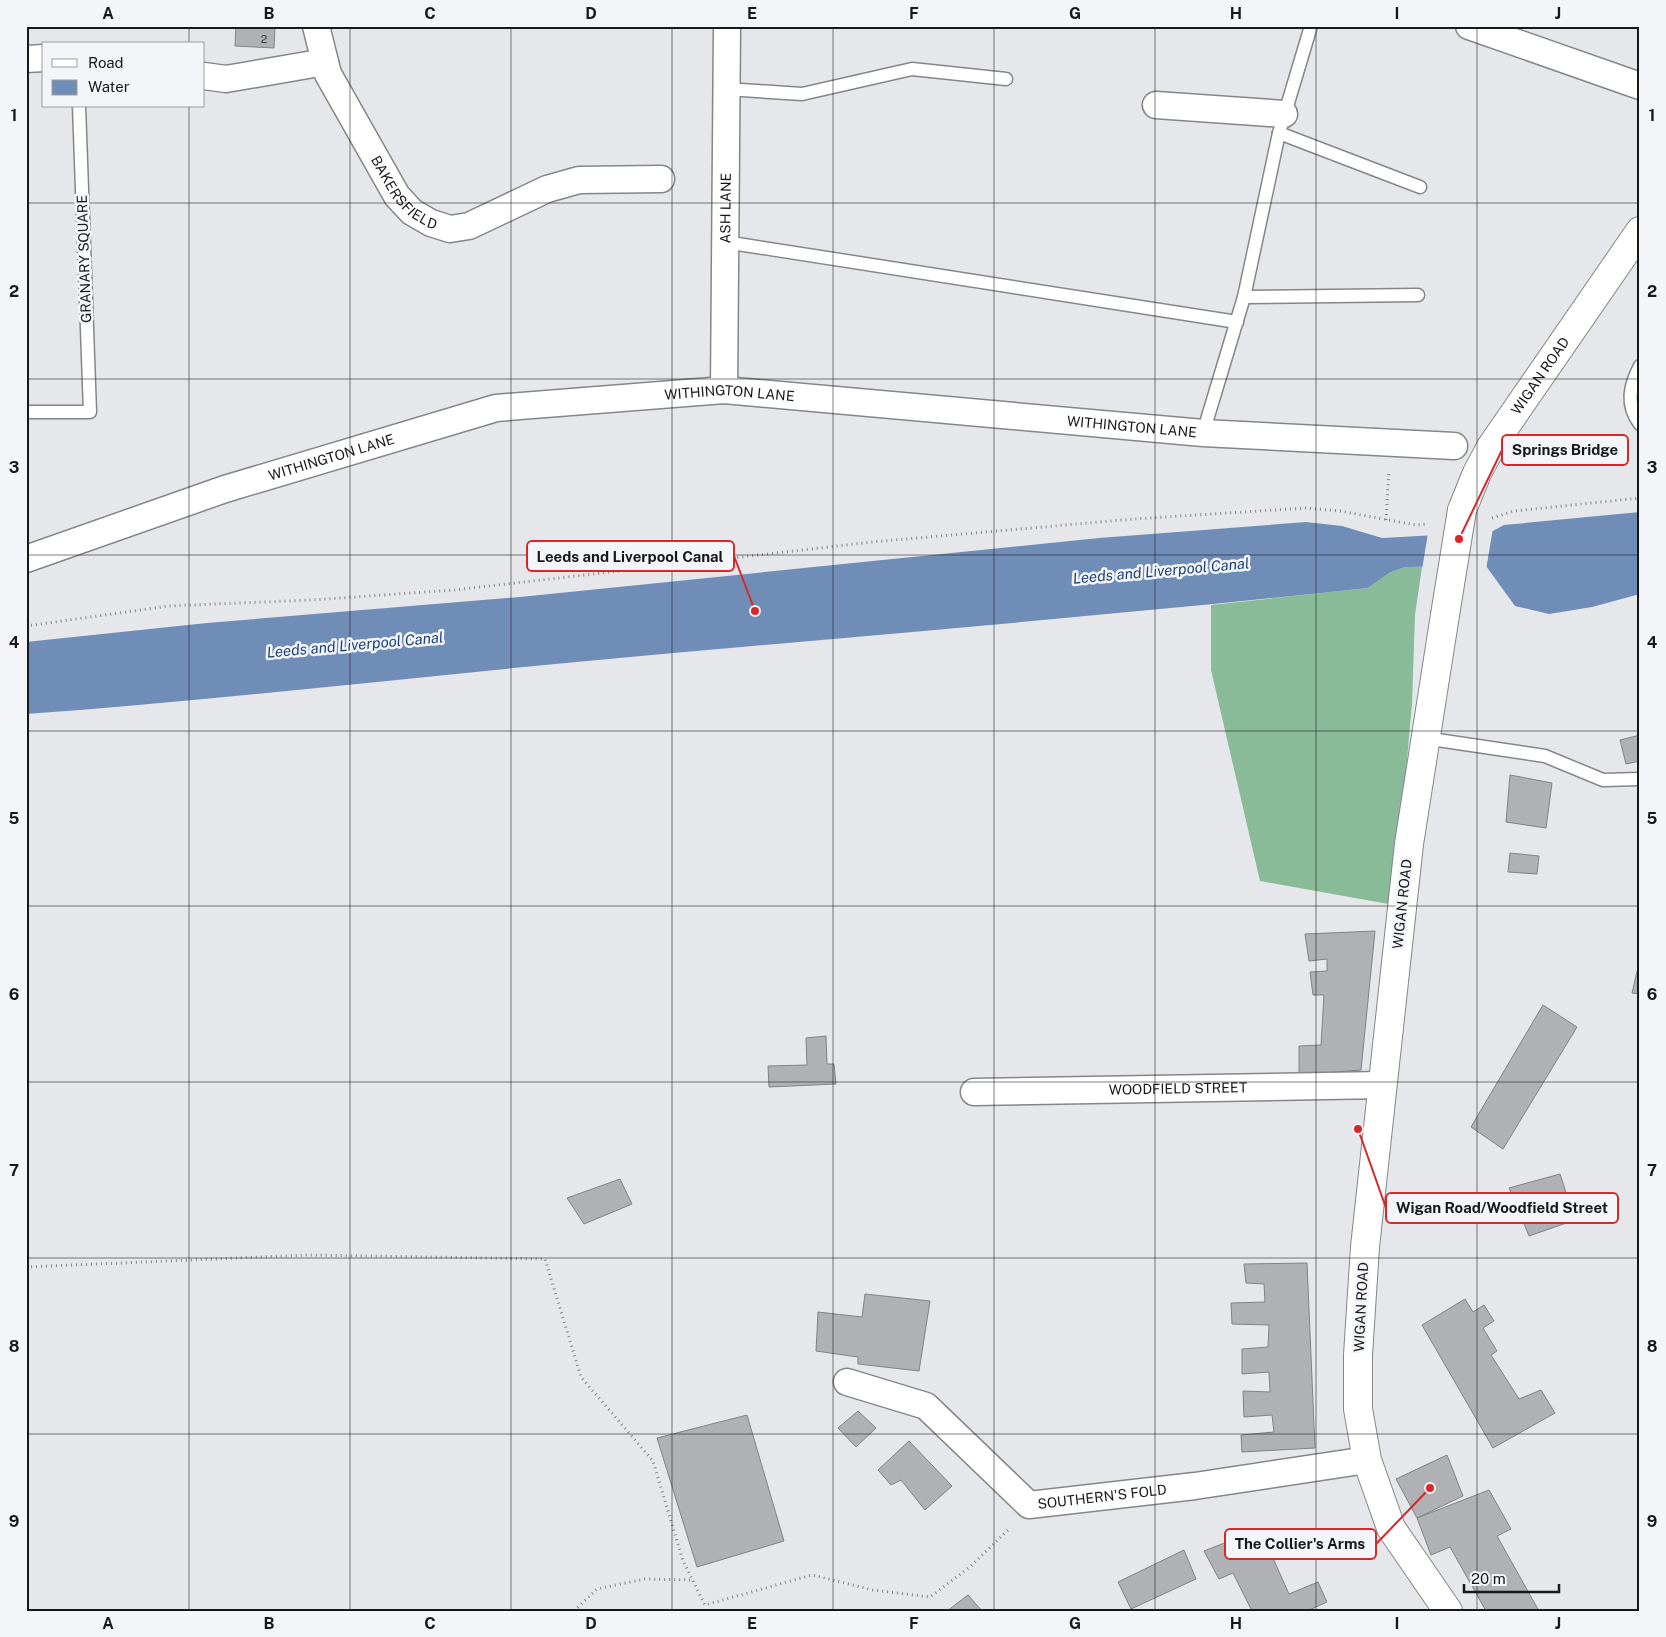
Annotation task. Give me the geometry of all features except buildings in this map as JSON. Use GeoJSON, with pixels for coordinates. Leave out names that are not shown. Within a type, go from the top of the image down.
{"type":"FeatureCollection","features":[{"type":"Feature","properties":{"kind":"main road","name":"WIGAN ROAD"},"geometry":{"type":"LineString","coordinates":[[1448,1611],[1391,1528],[1368,1460],[1358,1409],[1358,1355],[1365,1248],[1409,844],[1424,738],[1462,510],[1477,473],[1491,447],[1640,230]]}},
{"type":"Feature","properties":{"kind":"street","name":"BAKERSFIELD"},"geometry":{"type":"LineString","coordinates":[[316,26],[328,74],[397,196],[412,212],[431,223],[450,229],[470,226],[547,189],[579,180],[661,179]]}},
{"type":"Feature","properties":{"kind":"street","name":"ASH LANE"},"geometry":{"type":"LineString","coordinates":[[724,390],[727,26]]}},
{"type":"Feature","properties":{"kind":"street"},"geometry":{"type":"LineString","coordinates":[[1469,26],[1640,86]]}},
{"type":"Feature","properties":{"kind":"street"},"geometry":{"type":"LineString","coordinates":[[26,59],[42,58]]}},
{"type":"Feature","properties":{"kind":"street"},"geometry":{"type":"LineString","coordinates":[[205,76],[226,79],[325,62]]}},
{"type":"Feature","properties":{"kind":"street"},"geometry":{"type":"LineString","coordinates":[[1156,105],[1281,124]]}},
{"type":"Feature","properties":{"kind":"street","name":"WITHINGTON LANE"},"geometry":{"type":"LineString","coordinates":[[26,559],[225,488],[496,408],[724,390],[1203,433],[1454,446]]}},
{"type":"Feature","properties":{"kind":"street","name":"WOODFIELD STREET"},"geometry":{"type":"LineString","coordinates":[[974,1092],[1382,1085]]}},
{"type":"Feature","properties":{"kind":"street","name":"SOUTHERN'S FOLD"},"geometry":{"type":"LineString","coordinates":[[847,1382],[926,1406],[1029,1505],[1195,1486],[1368,1460]]}},
{"type":"Feature","properties":{"kind":"lane"},"geometry":{"type":"LineString","coordinates":[[1203,433],[1244,297],[1281,124],[1311,26]]}},
{"type":"Feature","properties":{"kind":"lane"},"geometry":{"type":"LineString","coordinates":[[726,89],[802,94],[912,69],[1006,79]]}},
{"type":"Feature","properties":{"kind":"lane","name":"GRANARY SQUARE"},"geometry":{"type":"LineString","coordinates":[[26,412],[90,412],[79,108]]}},
{"type":"Feature","properties":{"kind":"lane"},"geometry":{"type":"LineString","coordinates":[[1281,124],[1420,187]]}},
{"type":"Feature","properties":{"kind":"lane"},"geometry":{"type":"LineString","coordinates":[[725,242],[1237,322]]}},
{"type":"Feature","properties":{"kind":"lane"},"geometry":{"type":"LineString","coordinates":[[1244,297],[1418,295]]}},
{"type":"Feature","properties":{"kind":"lane"},"geometry":{"type":"LineString","coordinates":[[1640,366],[1631,383],[1629,400],[1635,419],[1640,424]]}},
{"type":"Feature","properties":{"kind":"lane"},"geometry":{"type":"LineString","coordinates":[[1424,738],[1545,756],[1603,780],[1640,779]]}},
{"type":"Feature","properties":{"kind":"path"},"geometry":{"type":"LineString","coordinates":[[1386,520],[1391,443]]}},
{"type":"Feature","properties":{"kind":"path"},"geometry":{"type":"LineString","coordinates":[[1489,518],[1514,511],[1640,498]]}},
{"type":"Feature","properties":{"kind":"path"},"geometry":{"type":"LineString","coordinates":[[26,626],[169,606],[312,600],[454,590],[872,542],[1134,519],[1306,508],[1416,525],[1434,524]]}},
{"type":"Feature","properties":{"kind":"path"},"geometry":{"type":"LineString","coordinates":[[26,1267],[308,1255],[545,1259],[582,1377],[652,1461],[683,1560],[706,1605],[812,1575],[873,1590],[930,1597],[971,1566],[1009,1530],[1029,1505]]}},
{"type":"Feature","properties":{"kind":"path"},"geometry":{"type":"LineString","coordinates":[[574,1611],[597,1589],[645,1579],[693,1580]]}},
{"type":"Feature","properties":{"kind":"green space"},"geometry":{"type":"Polygon","coordinates":[[[1405,567],[1422,567],[1415,615],[1412,704],[1394,905],[1260,881],[1211,670],[1211,605],[1368,588],[1389,573],[1405,567]]]}},
{"type":"Feature","properties":{"kind":"water","name":"Leeds and Liverpool Canal"},"geometry":{"type":"Polygon","coordinates":[[[1640,512],[1640,594],[1592,607],[1549,614],[1515,606],[1486,566],[1405,567],[1389,573],[1368,588],[1268,599],[26,714],[26,642],[207,623],[520,597],[1099,538],[1306,522],[1342,526],[1382,538],[1491,532],[1504,525],[1640,512]]]}},
{"type":"Feature","properties":{"kind":"pier"},"geometry":{"type":"Polygon","coordinates":[[[1493,528],[1486,570],[1422,570],[1428,533],[1493,528]]]}},
{"type":"Feature","properties":{"kind":"place","name":"Springs Bridge"},"geometry":{"type":"Point","coordinates":[1459,539]}},
{"type":"Feature","properties":{"kind":"place","name":"Leeds and Liverpool Canal"},"geometry":{"type":"Point","coordinates":[755,611]}},
{"type":"Feature","properties":{"kind":"place","name":"Wigan Road/Woodfield Street"},"geometry":{"type":"Point","coordinates":[1358,1129]}},
{"type":"Feature","properties":{"kind":"place","name":"The Collier's Arms"},"geometry":{"type":"Point","coordinates":[1430,1488]}}]}
